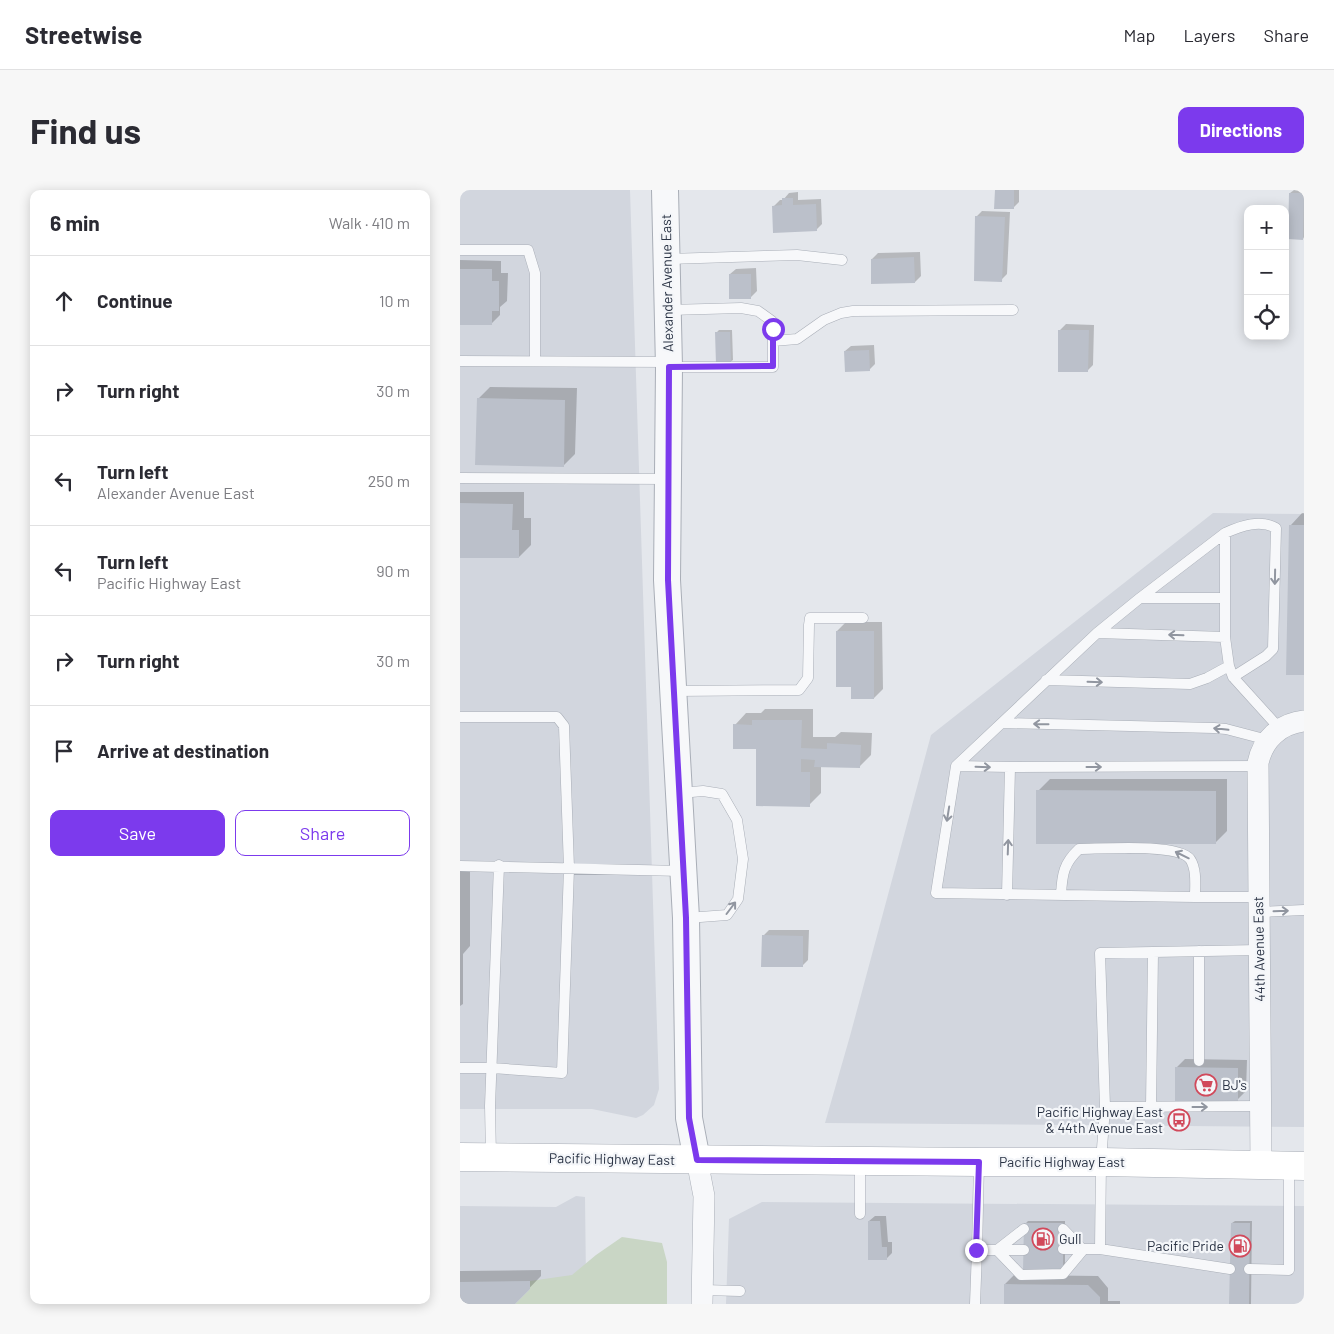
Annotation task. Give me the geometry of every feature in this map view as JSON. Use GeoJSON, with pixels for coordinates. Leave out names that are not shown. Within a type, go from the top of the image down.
{"type":"FeatureCollection","features":[{"type":"Feature","properties":{"kind":"main road","name":"Pacific Highway East"},"geometry":{"type":"LineString","coordinates":[[460,1157],[1101,1162],[1297,1166]]}},
{"type":"Feature","properties":{"kind":"street","name":"Alexander Avenue East"},"geometry":{"type":"LineString","coordinates":[[665,190],[669,365],[668,580],[686,918],[689,1118],[704,1196],[702,1297]]}},
{"type":"Feature","properties":{"kind":"street"},"geometry":{"type":"LineString","coordinates":[[1273,735],[1304,721]]}},
{"type":"Feature","properties":{"kind":"street","name":"44th Avenue East"},"geometry":{"type":"LineString","coordinates":[[1261,1166],[1258,766],[1260,750],[1273,735]]}},
{"type":"Feature","properties":{"kind":"lane"},"geometry":{"type":"LineString","coordinates":[[460,250],[528,250],[535,273],[535,361]]}},
{"type":"Feature","properties":{"kind":"lane"},"geometry":{"type":"LineString","coordinates":[[666,259],[797,255],[842,260]]}},
{"type":"Feature","properties":{"kind":"lane"},"geometry":{"type":"LineString","coordinates":[[460,361],[773,366],[772,321],[758,311],[741,308],[668,310]]}},
{"type":"Feature","properties":{"kind":"lane"},"geometry":{"type":"LineString","coordinates":[[773,341],[798,340],[824,320],[841,313],[853,311],[1013,310]]}},
{"type":"Feature","properties":{"kind":"lane"},"geometry":{"type":"LineString","coordinates":[[460,478],[668,479]]}},
{"type":"Feature","properties":{"kind":"lane"},"geometry":{"type":"LineString","coordinates":[[1234,677],[1266,656],[1273,649],[1276,528],[1270,524],[1240,526],[1226,533],[1140,598],[1097,633],[956,766],[936,893],[1194,897],[1304,910]]}},
{"type":"Feature","properties":{"kind":"lane"},"geometry":{"type":"LineString","coordinates":[[1226,533],[1225,637],[1229,666],[1234,677],[1273,735]]}},
{"type":"Feature","properties":{"kind":"lane"},"geometry":{"type":"LineString","coordinates":[[1140,598],[1225,598]]}},
{"type":"Feature","properties":{"kind":"lane"},"geometry":{"type":"LineString","coordinates":[[673,691],[799,690],[808,678],[808,625],[810,618],[863,618]]}},
{"type":"Feature","properties":{"kind":"lane"},"geometry":{"type":"LineString","coordinates":[[1097,633],[1225,637]]}},
{"type":"Feature","properties":{"kind":"lane"},"geometry":{"type":"LineString","coordinates":[[1046,680],[1190,684],[1207,678],[1229,666]]}},
{"type":"Feature","properties":{"kind":"lane"},"geometry":{"type":"LineString","coordinates":[[460,717],[556,717],[564,726],[569,868],[562,1073],[492,1068],[460,1068]]}},
{"type":"Feature","properties":{"kind":"lane"},"geometry":{"type":"LineString","coordinates":[[1002,723],[1214,728],[1273,735]]}},
{"type":"Feature","properties":{"kind":"lane"},"geometry":{"type":"LineString","coordinates":[[956,766],[1258,766]]}},
{"type":"Feature","properties":{"kind":"lane"},"geometry":{"type":"LineString","coordinates":[[1006,895],[1010,767]]}},
{"type":"Feature","properties":{"kind":"lane"},"geometry":{"type":"LineString","coordinates":[[679,793],[703,791],[722,794],[737,820],[743,859],[738,899],[727,915],[686,918]]}},
{"type":"Feature","properties":{"kind":"lane"},"geometry":{"type":"LineString","coordinates":[[1061,894],[1062,879],[1068,860],[1079,850],[1162,848],[1182,853],[1191,860],[1195,878],[1194,897]]}},
{"type":"Feature","properties":{"kind":"lane"},"geometry":{"type":"LineString","coordinates":[[491,1157],[490,1106],[499,865]]}},
{"type":"Feature","properties":{"kind":"lane"},"geometry":{"type":"LineString","coordinates":[[460,866],[499,865],[683,871]]}},
{"type":"Feature","properties":{"kind":"lane"},"geometry":{"type":"LineString","coordinates":[[1100,1249],[1101,1162],[1105,1107],[1100,953],[1259,950]]}},
{"type":"Feature","properties":{"kind":"lane"},"geometry":{"type":"LineString","coordinates":[[1199,951],[1199,1060]]}},
{"type":"Feature","properties":{"kind":"lane"},"geometry":{"type":"LineString","coordinates":[[1151,1107],[1152,952]]}},
{"type":"Feature","properties":{"kind":"lane"},"geometry":{"type":"LineString","coordinates":[[1105,1107],[1261,1106]]}},
{"type":"Feature","properties":{"kind":"lane"},"geometry":{"type":"LineString","coordinates":[[860,1161],[860,1214]]}},
{"type":"Feature","properties":{"kind":"lane"},"geometry":{"type":"LineString","coordinates":[[975,1304],[979,1162]]}},
{"type":"Feature","properties":{"kind":"lane"},"geometry":{"type":"LineString","coordinates":[[1249,1269],[1289,1270],[1297,1166]]}},
{"type":"Feature","properties":{"kind":"lane"},"geometry":{"type":"LineString","coordinates":[[997,1250],[1024,1228]]}},
{"type":"Feature","properties":{"kind":"lane"},"geometry":{"type":"LineString","coordinates":[[1063,1229],[1083,1250]]}},
{"type":"Feature","properties":{"kind":"lane"},"geometry":{"type":"LineString","coordinates":[[1063,1249],[1100,1249],[1230,1269]]}},
{"type":"Feature","properties":{"kind":"lane"},"geometry":{"type":"LineString","coordinates":[[976,1250],[1024,1250]]}},
{"type":"Feature","properties":{"kind":"lane"},"geometry":{"type":"LineString","coordinates":[[997,1250],[1021,1275],[1063,1274],[1083,1250]]}},
{"type":"Feature","properties":{"kind":"lane"},"geometry":{"type":"LineString","coordinates":[[702,1297],[740,1291]]}},
{"type":"Feature","properties":{"kind":"shaded area"},"geometry":{"type":"Polygon","coordinates":[[[460,190],[630,190],[659,1089],[654,1105],[643,1115],[636,1118],[592,1109],[460,1109],[460,190]]]}},
{"type":"Feature","properties":{"kind":"shaded area"},"geometry":{"type":"Polygon","coordinates":[[[1213,513],[1304,514],[1304,1127],[825,1123],[931,735],[1213,513]]]}},
{"type":"Feature","properties":{"kind":"shaded area"},"geometry":{"type":"Polygon","coordinates":[[[576,1196],[585,1197],[586,1281],[530,1282],[530,1289],[515,1304],[460,1304],[460,1206],[556,1207],[576,1196]]]}},
{"type":"Feature","properties":{"kind":"shaded area"},"geometry":{"type":"Polygon","coordinates":[[[762,1202],[1304,1206],[1304,1304],[726,1304],[729,1219],[762,1202]]]}},
{"type":"Feature","properties":{"kind":"green space"},"geometry":{"type":"Polygon","coordinates":[[[622,1237],[662,1243],[667,1262],[667,1304],[515,1304],[530,1289],[530,1281],[572,1275],[622,1237]]]}},
{"type":"Feature","properties":{"kind":"building"},"geometry":{"type":"Polygon","coordinates":[[[995,190],[1014,190],[1014,209],[994,209],[995,190]]]}},
{"type":"Feature","properties":{"kind":"building"},"geometry":{"type":"Polygon","coordinates":[[[1289,193],[1304,193],[1303,240],[1289,239],[1289,193]]]}},
{"type":"Feature","properties":{"kind":"building"},"geometry":{"type":"Polygon","coordinates":[[[782,198],[793,198],[793,205],[816,204],[817,231],[773,233],[772,206],[782,205],[782,198]]]}},
{"type":"Feature","properties":{"kind":"building"},"geometry":{"type":"Polygon","coordinates":[[[975,216],[1005,217],[1002,282],[974,281],[975,216]]]}},
{"type":"Feature","properties":{"kind":"building"},"geometry":{"type":"Polygon","coordinates":[[[914,257],[915,283],[871,284],[871,259],[914,257]]]}},
{"type":"Feature","properties":{"kind":"building"},"geometry":{"type":"Polygon","coordinates":[[[460,269],[492,269],[492,281],[499,281],[499,311],[492,311],[492,325],[460,325],[460,269]]]}},
{"type":"Feature","properties":{"kind":"building"},"geometry":{"type":"Polygon","coordinates":[[[729,274],[751,274],[751,299],[729,299],[729,274]]]}},
{"type":"Feature","properties":{"kind":"building"},"geometry":{"type":"Polygon","coordinates":[[[1058,330],[1089,330],[1088,372],[1058,372],[1058,330]]]}},
{"type":"Feature","properties":{"kind":"building"},"geometry":{"type":"Polygon","coordinates":[[[715,332],[730,332],[731,363],[716,364],[715,332]]]}},
{"type":"Feature","properties":{"kind":"building"},"geometry":{"type":"Polygon","coordinates":[[[869,350],[870,371],[845,372],[844,351],[869,350]]]}},
{"type":"Feature","properties":{"kind":"building"},"geometry":{"type":"Polygon","coordinates":[[[477,398],[565,400],[564,467],[475,465],[477,398]]]}},
{"type":"Feature","properties":{"kind":"building"},"geometry":{"type":"Polygon","coordinates":[[[460,503],[513,504],[512,530],[519,530],[519,558],[460,558],[460,503]]]}},
{"type":"Feature","properties":{"kind":"building"},"geometry":{"type":"Polygon","coordinates":[[[1289,525],[1304,525],[1304,675],[1286,675],[1289,525]]]}},
{"type":"Feature","properties":{"kind":"building"},"geometry":{"type":"Polygon","coordinates":[[[836,631],[874,631],[874,699],[851,699],[851,687],[836,687],[836,631]]]}},
{"type":"Feature","properties":{"kind":"building"},"geometry":{"type":"Polygon","coordinates":[[[752,720],[802,720],[801,748],[827,749],[827,743],[861,745],[860,768],[814,767],[815,760],[801,759],[801,772],[810,772],[810,807],[756,806],[756,749],[733,749],[733,724],[752,725],[752,720]]]}},
{"type":"Feature","properties":{"kind":"building"},"geometry":{"type":"Polygon","coordinates":[[[1036,790],[1216,791],[1216,844],[1036,844],[1036,790]]]}},
{"type":"Feature","properties":{"kind":"building"},"geometry":{"type":"Polygon","coordinates":[[[762,935],[803,936],[803,967],[761,967],[762,935]]]}},
{"type":"Feature","properties":{"kind":"building","name":"BJ's"},"geometry":{"type":"Polygon","coordinates":[[[1175,1067],[1238,1068],[1238,1101],[1175,1101],[1175,1067]]]}},
{"type":"Feature","properties":{"kind":"building"},"geometry":{"type":"Polygon","coordinates":[[[868,1221],[880,1221],[882,1247],[887,1247],[887,1260],[868,1260],[868,1221]]]}},
{"type":"Feature","properties":{"kind":"building","name":"Gull"},"geometry":{"type":"Polygon","coordinates":[[[1024,1223],[1063,1223],[1063,1271],[1023,1271],[1024,1223]]]}},
{"type":"Feature","properties":{"kind":"building","name":"Pacific Pride"},"geometry":{"type":"Polygon","coordinates":[[[1231,1223],[1250,1223],[1249,1304],[1229,1304],[1231,1223]]]}},
{"type":"Feature","properties":{"kind":"building"},"geometry":{"type":"Polygon","coordinates":[[[530,1281],[530,1289],[515,1304],[460,1304],[460,1282],[530,1281]]]}},
{"type":"Feature","properties":{"kind":"building"},"geometry":{"type":"Polygon","coordinates":[[[1004,1284],[1088,1285],[1100,1297],[1100,1304],[1004,1304],[1004,1284]]]}},
{"type":"Feature","properties":{"kind":"place","name":"BJ's"},"geometry":{"type":"Point","coordinates":[1206,1085]}},
{"type":"Feature","properties":{"kind":"place","name":"Pacific Highway East & 44th Avenue East"},"geometry":{"type":"Point","coordinates":[1179,1120]}},
{"type":"Feature","properties":{"kind":"place","name":"Gull"},"geometry":{"type":"Point","coordinates":[1043,1239]}},
{"type":"Feature","properties":{"kind":"place","name":"Pacific Pride"},"geometry":{"type":"Point","coordinates":[1240,1246]}},
{"type":"Feature","properties":{"kind":"route"},"geometry":{"type":"LineString","coordinates":[[773,329],[773,366],[669,367],[668,580],[686,918],[689,1118],[697,1160],[979,1162],[976,1250]]}}]}
